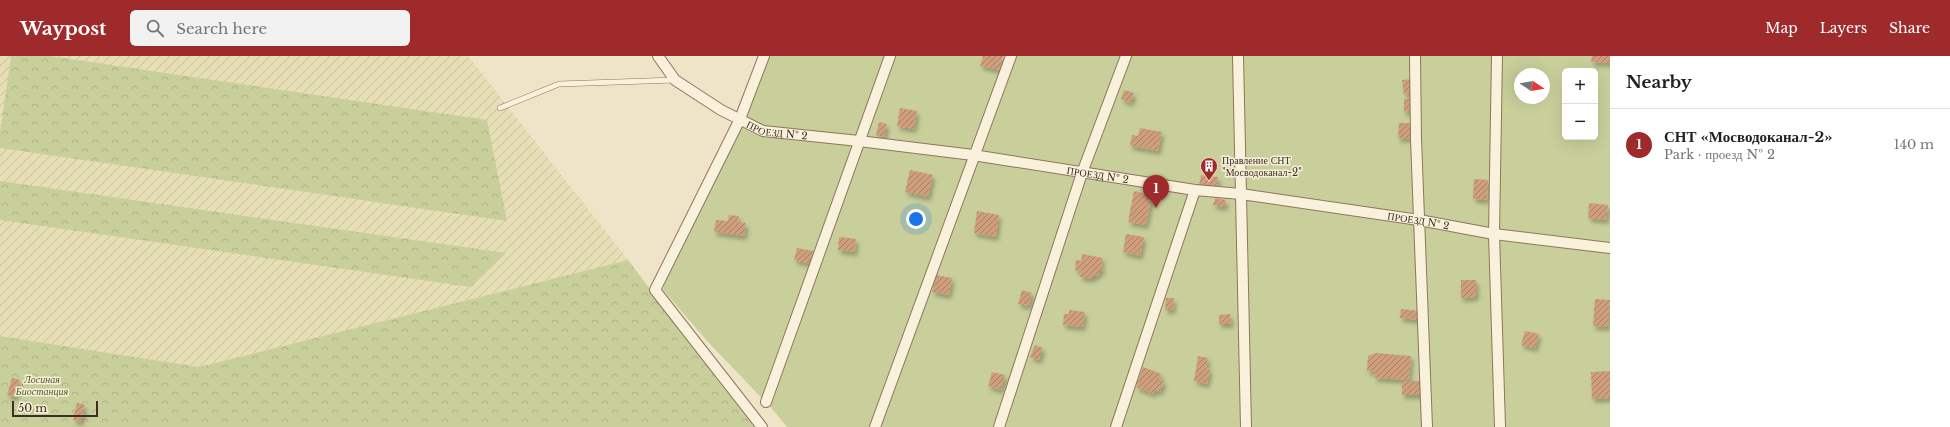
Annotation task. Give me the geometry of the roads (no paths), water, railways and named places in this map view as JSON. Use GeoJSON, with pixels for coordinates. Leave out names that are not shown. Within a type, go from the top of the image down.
{"type":"FeatureCollection","features":[{"type":"Feature","properties":{"kind":"street","name":"ПРОЕЗД № 2"},"geometry":{"type":"LineString","coordinates":[[658,56],[675,80],[763,131],[973,155],[1195,190],[1241,194],[1419,220],[1494,234],[1610,248]]}},
{"type":"Feature","properties":{"kind":"street"},"geometry":{"type":"LineString","coordinates":[[762,427],[655,290],[740,119],[764,56]]}},
{"type":"Feature","properties":{"kind":"street"},"geometry":{"type":"LineString","coordinates":[[766,402],[890,56]]}},
{"type":"Feature","properties":{"kind":"street"},"geometry":{"type":"LineString","coordinates":[[875,427],[1010,56]]}},
{"type":"Feature","properties":{"kind":"street"},"geometry":{"type":"LineString","coordinates":[[999,427],[1082,173],[1126,56]]}},
{"type":"Feature","properties":{"kind":"street"},"geometry":{"type":"LineString","coordinates":[[1238,56],[1246,427]]}},
{"type":"Feature","properties":{"kind":"street"},"geometry":{"type":"LineString","coordinates":[[1416,56],[1419,220],[1427,427]]}},
{"type":"Feature","properties":{"kind":"street"},"geometry":{"type":"LineString","coordinates":[[1497,56],[1494,234],[1500,427]]}},
{"type":"Feature","properties":{"kind":"street"},"geometry":{"type":"LineString","coordinates":[[1116,427],[1195,190]]}},
{"type":"Feature","properties":{"kind":"lane"},"geometry":{"type":"LineString","coordinates":[[500,108],[559,84],[675,80]]}},
{"type":"Feature","properties":{"kind":"place","name":"Правление СНТ \"Мосводоканал-2\""},"geometry":{"type":"Point","coordinates":[1209,181]}},
{"type":"Feature","properties":{"kind":"place","name":"СНТ «Мосводоканал-2»"},"geometry":{"type":"Point","coordinates":[1156,208]}},
{"type":"Feature","properties":{"kind":"park label","name":"Лосиная Биостанция"},"geometry":{"type":"Point","coordinates":[42,384]}}]}
